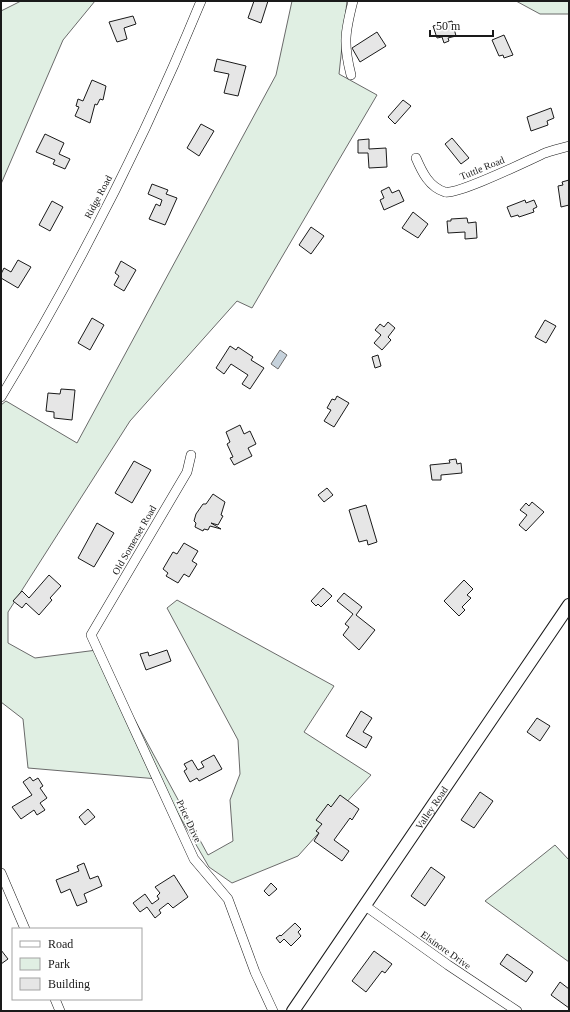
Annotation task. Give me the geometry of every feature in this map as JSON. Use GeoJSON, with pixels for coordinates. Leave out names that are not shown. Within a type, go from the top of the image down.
{"type":"FeatureCollection","features":[{"type":"Feature","properties":{"kind":"main road","name":"Valley Road"},"geometry":{"type":"LineString","coordinates":[[293,1011],[569,604]]}},
{"type":"Feature","properties":{"kind":"street","name":"Ridge Road"},"geometry":{"type":"LineString","coordinates":[[1,396],[35,341],[123,174],[201,1]]}},
{"type":"Feature","properties":{"kind":"street"},"geometry":{"type":"LineString","coordinates":[[351,75],[345,53],[346,29],[352,1]]}},
{"type":"Feature","properties":{"kind":"street","name":"Tuttle Road"},"geometry":{"type":"LineString","coordinates":[[416,158],[425,178],[440,189],[447,192],[473,185],[547,153],[569,146]]}},
{"type":"Feature","properties":{"kind":"street","name":"Old Somerset Road"},"geometry":{"type":"LineString","coordinates":[[91,635],[187,472],[191,455]]}},
{"type":"Feature","properties":{"kind":"street","name":"Price Drive"},"geometry":{"type":"LineString","coordinates":[[91,635],[194,858],[228,899],[255,972],[274,1011]]}},
{"type":"Feature","properties":{"kind":"street"},"geometry":{"type":"LineString","coordinates":[[1,873],[25,928]]}},
{"type":"Feature","properties":{"kind":"street","name":"Elsinore Drive"},"geometry":{"type":"LineString","coordinates":[[364,905],[448,965],[517,1011]]}},
{"type":"Feature","properties":{"kind":"street"},"geometry":{"type":"LineString","coordinates":[[55,1000],[60,1011]]}},
{"type":"Feature","properties":{"kind":"green space"},"geometry":{"type":"Polygon","coordinates":[[[21,1],[95,1],[63,40],[1,184],[1,11],[21,1]]]}},
{"type":"Feature","properties":{"kind":"green space"},"geometry":{"type":"Polygon","coordinates":[[[292,1],[347,1],[339,74],[377,95],[252,308],[237,301],[130,421],[8,612],[8,643],[35,658],[97,650],[208,855],[233,841],[230,800],[240,774],[238,740],[167,608],[177,600],[334,686],[304,732],[371,775],[298,856],[232,883],[209,867],[158,779],[28,768],[23,719],[1,702],[1,405],[6,401],[77,443],[276,75],[292,1]]]}},
{"type":"Feature","properties":{"kind":"green space"},"geometry":{"type":"Polygon","coordinates":[[[516,1],[569,1],[569,14],[540,14],[516,1]]]}},
{"type":"Feature","properties":{"kind":"green space"},"geometry":{"type":"Polygon","coordinates":[[[555,845],[569,860],[569,962],[485,901],[555,845]]]}},
{"type":"Feature","properties":{"kind":"shaded area"},"geometry":{"type":"Polygon","coordinates":[[[280,350],[287,355],[278,369],[271,364],[280,350]]]}},
{"type":"Feature","properties":{"kind":"building"},"geometry":{"type":"Polygon","coordinates":[[[254,1],[268,1],[261,23],[248,18],[254,1]]]}},
{"type":"Feature","properties":{"kind":"building"},"geometry":{"type":"Polygon","coordinates":[[[133,16],[136,24],[124,28],[127,39],[117,42],[109,22],[133,16]]]}},
{"type":"Feature","properties":{"kind":"building"},"geometry":{"type":"Polygon","coordinates":[[[452,21],[456,36],[448,38],[449,41],[444,43],[442,37],[437,38],[433,26],[452,21]]]}},
{"type":"Feature","properties":{"kind":"building"},"geometry":{"type":"Polygon","coordinates":[[[377,32],[386,46],[360,62],[352,48],[377,32]]]}},
{"type":"Feature","properties":{"kind":"building"},"geometry":{"type":"Polygon","coordinates":[[[504,35],[513,55],[504,58],[503,55],[499,56],[492,40],[504,35]]]}},
{"type":"Feature","properties":{"kind":"building"},"geometry":{"type":"Polygon","coordinates":[[[217,59],[246,66],[238,96],[224,93],[229,74],[214,71],[217,59]]]}},
{"type":"Feature","properties":{"kind":"building"},"geometry":{"type":"Polygon","coordinates":[[[92,80],[106,86],[103,100],[100,99],[97,105],[95,104],[90,123],[75,116],[79,107],[76,106],[78,99],[83,101],[92,80]]]}},
{"type":"Feature","properties":{"kind":"building"},"geometry":{"type":"Polygon","coordinates":[[[403,100],[411,106],[395,124],[388,117],[403,100]]]}},
{"type":"Feature","properties":{"kind":"building"},"geometry":{"type":"Polygon","coordinates":[[[551,108],[554,118],[547,121],[548,125],[531,131],[527,117],[551,108]]]}},
{"type":"Feature","properties":{"kind":"building"},"geometry":{"type":"Polygon","coordinates":[[[201,124],[214,131],[199,156],[187,148],[201,124]]]}},
{"type":"Feature","properties":{"kind":"building"},"geometry":{"type":"Polygon","coordinates":[[[45,134],[64,143],[59,154],[70,159],[65,169],[53,164],[55,160],[36,152],[45,134]]]}},
{"type":"Feature","properties":{"kind":"building"},"geometry":{"type":"Polygon","coordinates":[[[452,138],[469,158],[461,164],[445,144],[452,138]]]}},
{"type":"Feature","properties":{"kind":"building"},"geometry":{"type":"Polygon","coordinates":[[[369,139],[369,149],[386,148],[387,167],[369,168],[368,153],[358,153],[358,140],[369,139]]]}},
{"type":"Feature","properties":{"kind":"building"},"geometry":{"type":"Polygon","coordinates":[[[569,180],[569,205],[561,207],[558,186],[563,185],[562,182],[569,180]]]}},
{"type":"Feature","properties":{"kind":"building"},"geometry":{"type":"Polygon","coordinates":[[[152,184],[168,190],[166,194],[177,198],[165,225],[149,219],[156,204],[160,206],[162,200],[148,194],[152,184]]]}},
{"type":"Feature","properties":{"kind":"building"},"geometry":{"type":"Polygon","coordinates":[[[389,187],[392,193],[399,190],[404,201],[384,210],[380,200],[384,198],[381,191],[389,187]]]}},
{"type":"Feature","properties":{"kind":"building"},"geometry":{"type":"Polygon","coordinates":[[[525,200],[526,203],[534,200],[537,207],[533,209],[534,212],[519,217],[518,215],[511,217],[507,207],[525,200]]]}},
{"type":"Feature","properties":{"kind":"building"},"geometry":{"type":"Polygon","coordinates":[[[52,201],[63,207],[50,231],[39,225],[52,201]]]}},
{"type":"Feature","properties":{"kind":"building"},"geometry":{"type":"Polygon","coordinates":[[[413,212],[428,224],[418,238],[402,228],[413,212]]]}},
{"type":"Feature","properties":{"kind":"building"},"geometry":{"type":"Polygon","coordinates":[[[467,218],[468,223],[476,222],[477,238],[465,239],[465,232],[448,233],[447,221],[451,221],[451,219],[467,218]]]}},
{"type":"Feature","properties":{"kind":"building"},"geometry":{"type":"Polygon","coordinates":[[[311,227],[324,236],[311,254],[299,245],[311,227]]]}},
{"type":"Feature","properties":{"kind":"building"},"geometry":{"type":"Polygon","coordinates":[[[18,260],[31,267],[18,288],[1,278],[1,274],[4,268],[11,272],[18,260]]]}},
{"type":"Feature","properties":{"kind":"building"},"geometry":{"type":"Polygon","coordinates":[[[121,261],[136,270],[124,291],[114,285],[119,276],[115,273],[121,261]]]}},
{"type":"Feature","properties":{"kind":"building"},"geometry":{"type":"Polygon","coordinates":[[[92,318],[104,325],[90,350],[78,343],[92,318]]]}},
{"type":"Feature","properties":{"kind":"building"},"geometry":{"type":"Polygon","coordinates":[[[545,320],[556,326],[546,343],[535,337],[545,320]]]}},
{"type":"Feature","properties":{"kind":"building"},"geometry":{"type":"Polygon","coordinates":[[[388,322],[395,328],[388,337],[391,340],[382,350],[374,343],[381,335],[375,330],[380,324],[384,327],[388,322]]]}},
{"type":"Feature","properties":{"kind":"building"},"geometry":{"type":"Polygon","coordinates":[[[230,346],[236,350],[238,347],[253,357],[251,360],[264,368],[250,389],[242,384],[248,375],[231,364],[224,374],[216,368],[230,346]]]}},
{"type":"Feature","properties":{"kind":"building"},"geometry":{"type":"Polygon","coordinates":[[[378,355],[381,366],[375,368],[372,357],[378,355]]]}},
{"type":"Feature","properties":{"kind":"building"},"geometry":{"type":"Polygon","coordinates":[[[61,389],[75,390],[72,420],[54,418],[54,412],[46,411],[48,393],[60,394],[61,389]]]}},
{"type":"Feature","properties":{"kind":"building"},"geometry":{"type":"Polygon","coordinates":[[[337,396],[349,403],[334,427],[324,421],[331,410],[327,408],[332,399],[335,400],[337,396]]]}},
{"type":"Feature","properties":{"kind":"building"},"geometry":{"type":"Polygon","coordinates":[[[240,425],[244,434],[250,431],[256,444],[248,448],[252,456],[234,465],[230,458],[233,457],[227,444],[230,442],[226,432],[240,425]]]}},
{"type":"Feature","properties":{"kind":"building"},"geometry":{"type":"Polygon","coordinates":[[[456,459],[457,464],[461,463],[462,473],[441,475],[441,480],[432,480],[430,465],[450,463],[449,460],[456,459]]]}},
{"type":"Feature","properties":{"kind":"building"},"geometry":{"type":"Polygon","coordinates":[[[134,461],[151,470],[132,503],[115,493],[134,461]]]}},
{"type":"Feature","properties":{"kind":"building"},"geometry":{"type":"Polygon","coordinates":[[[327,488],[333,495],[324,502],[318,495],[327,488]]]}},
{"type":"Feature","properties":{"kind":"building"},"geometry":{"type":"Polygon","coordinates":[[[213,494],[225,502],[221,515],[223,516],[218,525],[211,523],[221,529],[210,526],[208,530],[204,529],[203,531],[195,527],[196,523],[194,521],[196,514],[203,504],[206,504],[213,494]]]}},
{"type":"Feature","properties":{"kind":"building"},"geometry":{"type":"Polygon","coordinates":[[[532,502],[544,512],[526,531],[519,525],[527,515],[520,510],[526,503],[529,506],[532,502]]]}},
{"type":"Feature","properties":{"kind":"building"},"geometry":{"type":"Polygon","coordinates":[[[366,505],[377,542],[368,545],[367,540],[359,542],[349,510],[366,505]]]}},
{"type":"Feature","properties":{"kind":"building"},"geometry":{"type":"Polygon","coordinates":[[[97,523],[114,533],[94,567],[78,558],[97,523]]]}},
{"type":"Feature","properties":{"kind":"building"},"geometry":{"type":"Polygon","coordinates":[[[184,543],[198,551],[192,561],[197,564],[189,577],[184,574],[178,583],[166,576],[168,573],[163,569],[173,552],[177,554],[184,543]]]}},
{"type":"Feature","properties":{"kind":"building"},"geometry":{"type":"Polygon","coordinates":[[[49,575],[61,586],[50,598],[52,600],[39,615],[26,603],[22,608],[13,601],[22,591],[29,598],[49,575]]]}},
{"type":"Feature","properties":{"kind":"building"},"geometry":{"type":"Polygon","coordinates":[[[464,580],[473,589],[467,595],[471,598],[462,607],[465,610],[459,616],[444,601],[464,580]]]}},
{"type":"Feature","properties":{"kind":"building"},"geometry":{"type":"Polygon","coordinates":[[[323,588],[332,596],[321,607],[318,604],[316,606],[311,601],[323,588]]]}},
{"type":"Feature","properties":{"kind":"building"},"geometry":{"type":"Polygon","coordinates":[[[344,593],[362,607],[356,615],[375,630],[359,650],[343,635],[349,627],[345,624],[353,614],[337,601],[344,593]]]}},
{"type":"Feature","properties":{"kind":"building"},"geometry":{"type":"Polygon","coordinates":[[[167,650],[171,661],[146,670],[140,654],[148,652],[149,656],[167,650]]]}},
{"type":"Feature","properties":{"kind":"building"},"geometry":{"type":"Polygon","coordinates":[[[361,711],[372,718],[363,732],[372,737],[366,748],[346,736],[361,711]]]}},
{"type":"Feature","properties":{"kind":"building"},"geometry":{"type":"Polygon","coordinates":[[[537,718],[550,726],[540,741],[527,732],[537,718]]]}},
{"type":"Feature","properties":{"kind":"building"},"geometry":{"type":"Polygon","coordinates":[[[214,755],[222,769],[199,781],[197,778],[190,782],[184,771],[187,769],[184,764],[192,760],[198,770],[204,767],[201,762],[214,755]]]}},
{"type":"Feature","properties":{"kind":"building"},"geometry":{"type":"Polygon","coordinates":[[[30,777],[33,781],[38,778],[43,786],[40,788],[47,798],[40,803],[45,810],[37,815],[34,810],[21,819],[12,807],[32,795],[23,782],[30,777]]]}},
{"type":"Feature","properties":{"kind":"building"},"geometry":{"type":"Polygon","coordinates":[[[480,792],[493,801],[474,828],[461,820],[480,792]]]}},
{"type":"Feature","properties":{"kind":"building"},"geometry":{"type":"Polygon","coordinates":[[[340,795],[359,809],[352,820],[350,818],[334,840],[349,851],[342,861],[314,841],[319,833],[316,831],[322,824],[316,820],[328,804],[331,807],[340,795]]]}},
{"type":"Feature","properties":{"kind":"building"},"geometry":{"type":"Polygon","coordinates":[[[88,809],[95,817],[85,825],[79,817],[88,809]]]}},
{"type":"Feature","properties":{"kind":"building"},"geometry":{"type":"Polygon","coordinates":[[[84,863],[90,879],[98,876],[102,886],[84,894],[87,902],[77,906],[70,889],[61,893],[56,880],[79,871],[77,866],[84,863]]]}},
{"type":"Feature","properties":{"kind":"building"},"geometry":{"type":"Polygon","coordinates":[[[431,867],[445,877],[425,906],[411,896],[431,867]]]}},
{"type":"Feature","properties":{"kind":"building"},"geometry":{"type":"Polygon","coordinates":[[[174,875],[188,897],[173,908],[168,903],[159,910],[161,913],[155,918],[147,907],[140,912],[133,903],[145,894],[152,904],[159,899],[157,896],[160,893],[155,887],[174,875]]]}},
{"type":"Feature","properties":{"kind":"building"},"geometry":{"type":"Polygon","coordinates":[[[271,883],[277,889],[269,896],[264,891],[271,883]]]}},
{"type":"Feature","properties":{"kind":"building"},"geometry":{"type":"Polygon","coordinates":[[[295,923],[301,929],[298,932],[301,936],[291,946],[284,939],[280,943],[276,938],[280,935],[281,936],[295,923]]]}},
{"type":"Feature","properties":{"kind":"building"},"geometry":{"type":"Polygon","coordinates":[[[1,950],[8,959],[1,964],[1,950]]]}},
{"type":"Feature","properties":{"kind":"building"},"geometry":{"type":"Polygon","coordinates":[[[374,951],[392,964],[385,973],[382,971],[366,992],[352,981],[374,951]]]}},
{"type":"Feature","properties":{"kind":"building"},"geometry":{"type":"Polygon","coordinates":[[[507,954],[533,972],[526,982],[500,964],[507,954]]]}},
{"type":"Feature","properties":{"kind":"building"},"geometry":{"type":"Polygon","coordinates":[[[560,982],[569,989],[569,1008],[551,995],[560,982]]]}}]}
